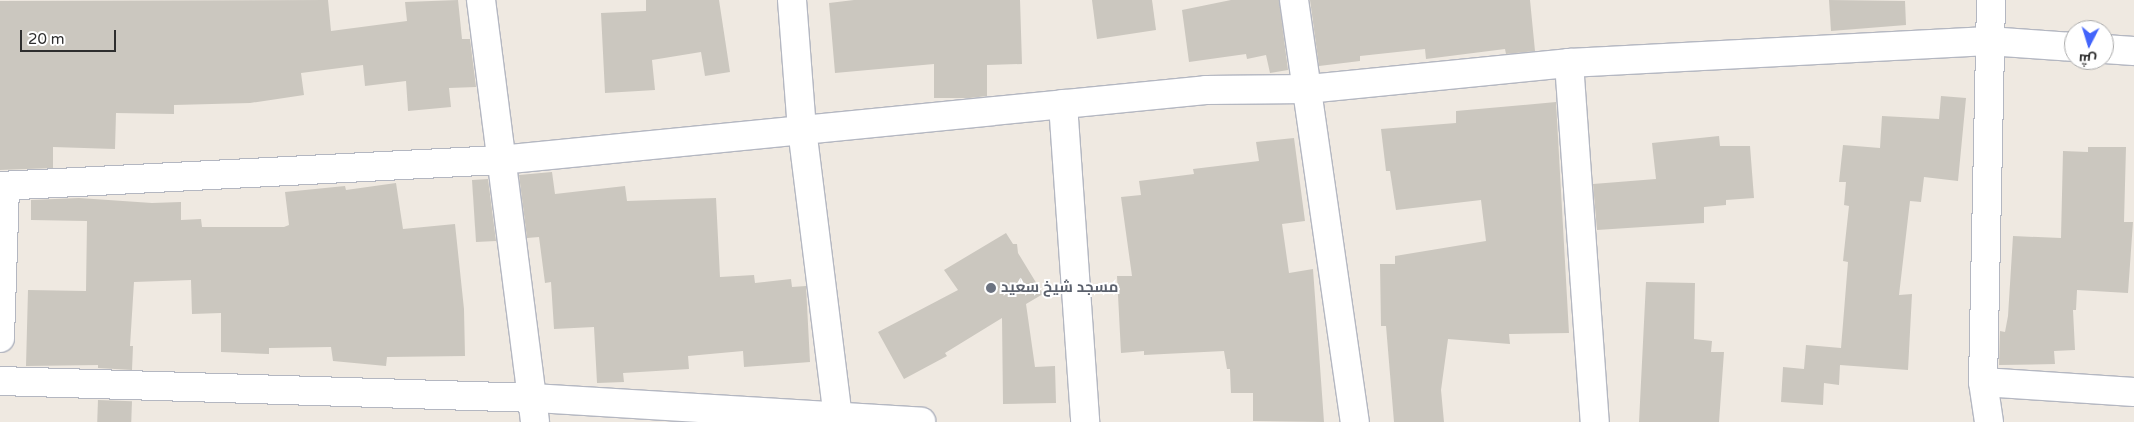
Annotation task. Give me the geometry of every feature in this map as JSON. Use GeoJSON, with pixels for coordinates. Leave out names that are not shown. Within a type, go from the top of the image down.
{"type":"FeatureCollection","features":[{"type":"Feature","properties":{"kind":"street"},"geometry":{"type":"LineString","coordinates":[[481,0],[500,160],[534,410]]}},
{"type":"Feature","properties":{"kind":"street"},"geometry":{"type":"LineString","coordinates":[[792,0],[802,129],[838,416]]}},
{"type":"Feature","properties":{"kind":"street"},"geometry":{"type":"LineString","coordinates":[[1294,0],[1355,422]]}},
{"type":"Feature","properties":{"kind":"street"},"geometry":{"type":"LineString","coordinates":[[1989,422],[1983,382],[1988,41],[1991,0]]}},
{"type":"Feature","properties":{"kind":"street"},"geometry":{"type":"LineString","coordinates":[[0,338],[3,186],[500,160],[1206,90],[1308,89],[1569,63],[1988,41],[2064,46]]}},
{"type":"Feature","properties":{"kind":"street"},"geometry":{"type":"LineString","coordinates":[[2114,50],[2134,51]]}},
{"type":"Feature","properties":{"kind":"street"},"geometry":{"type":"LineString","coordinates":[[1569,63],[1595,422]]}},
{"type":"Feature","properties":{"kind":"street"},"geometry":{"type":"LineString","coordinates":[[1063,104],[1085,422]]}},
{"type":"Feature","properties":{"kind":"street"},"geometry":{"type":"LineString","coordinates":[[0,381],[534,410],[838,416],[921,422]]}},
{"type":"Feature","properties":{"kind":"street"},"geometry":{"type":"LineString","coordinates":[[1983,382],[2134,392]]}},
{"type":"Feature","properties":{"kind":"building"},"geometry":{"type":"Polygon","coordinates":[[[328,0],[331,31],[407,21],[405,2],[458,0],[462,39],[470,39],[476,87],[449,88],[451,107],[408,111],[406,81],[365,86],[363,65],[301,73],[304,95],[250,103],[174,105],[174,114],[116,113],[115,149],[53,147],[53,168],[0,170],[0,1],[328,0]]]}},
{"type":"Feature","properties":{"kind":"building"},"geometry":{"type":"Polygon","coordinates":[[[646,0],[719,0],[730,72],[705,76],[701,52],[652,60],[655,90],[605,93],[601,13],[646,11],[646,0]]]}},
{"type":"Feature","properties":{"kind":"building"},"geometry":{"type":"Polygon","coordinates":[[[854,0],[1020,0],[1022,64],[987,65],[987,96],[970,98],[934,98],[934,64],[835,73],[829,3],[854,0]]]}},
{"type":"Feature","properties":{"kind":"building"},"geometry":{"type":"Polygon","coordinates":[[[1092,0],[1152,0],[1156,30],[1097,39],[1092,0]]]}},
{"type":"Feature","properties":{"kind":"building"},"geometry":{"type":"Polygon","coordinates":[[[1231,0],[1279,0],[1288,70],[1270,73],[1266,55],[1247,59],[1246,54],[1189,62],[1182,10],[1231,0]]]}},
{"type":"Feature","properties":{"kind":"building"},"geometry":{"type":"Polygon","coordinates":[[[1310,0],[1530,0],[1535,51],[1506,54],[1505,49],[1426,59],[1425,49],[1360,56],[1360,61],[1319,66],[1310,0]]]}},
{"type":"Feature","properties":{"kind":"building"},"geometry":{"type":"Polygon","coordinates":[[[1829,0],[1905,1],[1906,25],[1831,31],[1829,0]]]}},
{"type":"Feature","properties":{"kind":"building"},"geometry":{"type":"Polygon","coordinates":[[[1941,96],[1966,98],[1958,181],[1924,177],[1921,202],[1910,201],[1899,295],[1912,294],[1908,370],[1840,365],[1839,385],[1824,383],[1823,405],[1781,402],[1783,367],[1804,369],[1806,345],[1841,348],[1848,262],[1843,261],[1849,206],[1844,205],[1846,182],[1839,182],[1843,145],[1880,148],[1882,116],[1939,119],[1941,96]]]}},
{"type":"Feature","properties":{"kind":"building"},"geometry":{"type":"Polygon","coordinates":[[[1556,102],[1569,333],[1509,334],[1510,344],[1448,339],[1441,390],[1444,422],[1394,422],[1386,326],[1381,326],[1380,264],[1395,264],[1395,256],[1486,241],[1481,200],[1396,210],[1390,171],[1386,171],[1381,129],[1456,123],[1456,111],[1556,102]]]}},
{"type":"Feature","properties":{"kind":"building"},"geometry":{"type":"Polygon","coordinates":[[[1719,136],[1720,146],[1750,146],[1754,198],[1726,200],[1726,205],[1704,207],[1704,223],[1597,230],[1593,184],[1656,179],[1652,143],[1719,136]]]}},
{"type":"Feature","properties":{"kind":"building"},"geometry":{"type":"Polygon","coordinates":[[[1294,138],[1305,221],[1282,224],[1289,273],[1313,269],[1324,422],[1253,421],[1253,393],[1231,393],[1230,369],[1227,369],[1224,351],[1144,355],[1144,351],[1121,353],[1117,276],[1132,276],[1121,197],[1141,195],[1139,181],[1194,174],[1193,169],[1259,161],[1256,142],[1294,138]]]}},
{"type":"Feature","properties":{"kind":"building"},"geometry":{"type":"Polygon","coordinates":[[[2088,147],[2126,147],[2124,222],[2133,222],[2128,293],[2077,290],[2076,310],[2073,310],[2075,350],[2054,351],[2055,364],[1999,365],[2000,331],[2005,332],[2008,316],[2013,236],[2061,238],[2063,151],[2088,152],[2088,147]]]}},
{"type":"Feature","properties":{"kind":"building"},"geometry":{"type":"Polygon","coordinates":[[[552,172],[555,194],[625,186],[627,201],[716,198],[720,277],[754,275],[755,283],[791,279],[792,287],[806,286],[810,362],[744,367],[743,351],[688,356],[689,369],[623,373],[624,382],[597,383],[594,327],[554,329],[551,282],[545,283],[539,237],[527,238],[519,175],[552,172]]]}},
{"type":"Feature","properties":{"kind":"building"},"geometry":{"type":"Polygon","coordinates":[[[488,179],[496,241],[476,242],[472,180],[488,179]]]}},
{"type":"Feature","properties":{"kind":"building"},"geometry":{"type":"Polygon","coordinates":[[[396,183],[403,229],[455,224],[464,309],[465,356],[387,357],[386,366],[333,361],[331,347],[269,348],[269,354],[221,352],[221,313],[192,314],[191,280],[134,282],[130,346],[133,346],[132,370],[98,368],[98,365],[26,366],[28,290],[86,291],[87,221],[31,220],[31,200],[79,198],[152,203],[181,202],[181,220],[201,219],[202,227],[284,227],[289,225],[285,192],[345,186],[346,190],[396,183]]]}},
{"type":"Feature","properties":{"kind":"building"},"geometry":{"type":"Polygon","coordinates":[[[1006,233],[1013,244],[1017,244],[1018,253],[1043,294],[1026,304],[1035,367],[1055,366],[1056,403],[1003,404],[1002,318],[945,353],[947,356],[904,379],[878,332],[958,290],[944,270],[1006,233]]]}},
{"type":"Feature","properties":{"kind":"building"},"geometry":{"type":"Polygon","coordinates":[[[1646,282],[1695,283],[1694,339],[1712,341],[1711,352],[1724,352],[1719,422],[1639,422],[1646,282]]]}},
{"type":"Feature","properties":{"kind":"building"},"geometry":{"type":"Polygon","coordinates":[[[98,400],[132,401],[131,422],[97,422],[98,400]]]}},
{"type":"Feature","properties":{"kind":"place","name":"مسجد شيخ سعيد"},"geometry":{"type":"Point","coordinates":[991,288]}}]}
